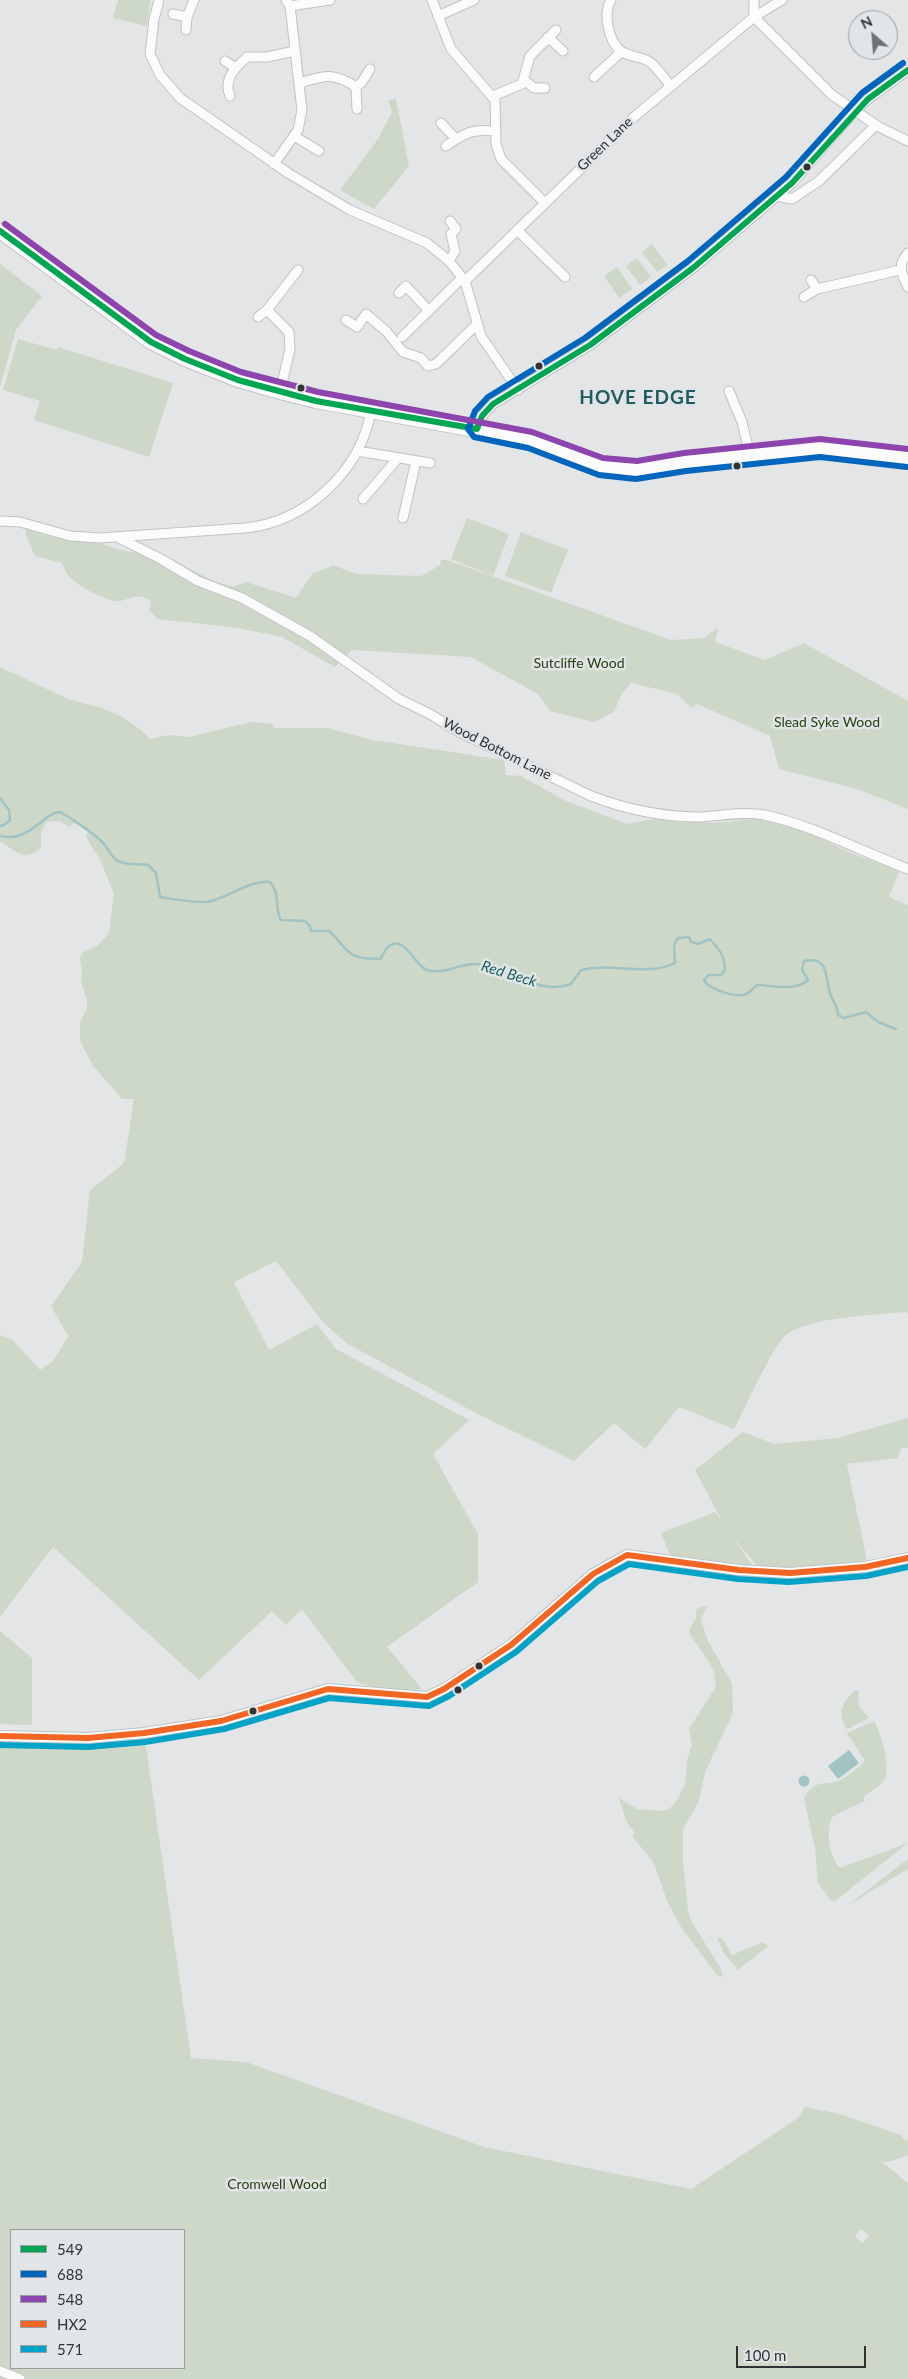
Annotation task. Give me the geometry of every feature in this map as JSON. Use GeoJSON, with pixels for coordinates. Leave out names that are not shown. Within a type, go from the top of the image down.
{"type":"FeatureCollection","features":[{"type":"Feature","properties":{"kind":"main road"},"geometry":{"type":"LineString","coordinates":[[0,231],[151,342],[185,359],[238,380],[280,392],[371,411],[530,440],[601,467],[637,470],[820,448],[908,458]]}},
{"type":"Feature","properties":{"kind":"street"},"geometry":{"type":"LineString","coordinates":[[159,0],[154,19],[150,54],[160,75],[180,98],[274,164],[350,210],[427,243],[449,261],[464,280],[476,325],[481,336],[518,390]]}},
{"type":"Feature","properties":{"kind":"street"},"geometry":{"type":"LineString","coordinates":[[186,30],[187,17],[194,0]]}},
{"type":"Feature","properties":{"kind":"street"},"geometry":{"type":"LineString","coordinates":[[274,164],[298,130],[302,110],[288,3],[330,0]]}},
{"type":"Feature","properties":{"kind":"street"},"geometry":{"type":"LineString","coordinates":[[432,0],[452,49],[495,100],[496,144],[501,159],[545,203]]}},
{"type":"Feature","properties":{"kind":"street"},"geometry":{"type":"LineString","coordinates":[[438,16],[474,0]]}},
{"type":"Feature","properties":{"kind":"street"},"geometry":{"type":"LineString","coordinates":[[611,0],[608,5],[609,28],[613,42],[621,52],[649,62],[671,86]]}},
{"type":"Feature","properties":{"kind":"street"},"geometry":{"type":"LineString","coordinates":[[754,0],[754,16],[832,95],[876,125],[908,140]]}},
{"type":"Feature","properties":{"kind":"street","name":"Green Lane"},"geometry":{"type":"LineString","coordinates":[[402,337],[634,117],[754,16],[782,0]]}},
{"type":"Feature","properties":{"kind":"street"},"geometry":{"type":"LineString","coordinates":[[173,14],[187,17]]}},
{"type":"Feature","properties":{"kind":"street"},"geometry":{"type":"LineString","coordinates":[[493,96],[522,84],[530,56],[556,30]]}},
{"type":"Feature","properties":{"kind":"street"},"geometry":{"type":"LineString","coordinates":[[548,37],[563,51]]}},
{"type":"Feature","properties":{"kind":"street"},"geometry":{"type":"LineString","coordinates":[[230,96],[227,89],[228,80],[247,57],[267,57],[295,51]]}},
{"type":"Feature","properties":{"kind":"street"},"geometry":{"type":"LineString","coordinates":[[594,77],[621,52]]}},
{"type":"Feature","properties":{"kind":"street"},"geometry":{"type":"LineString","coordinates":[[225,61],[236,68]]}},
{"type":"Feature","properties":{"kind":"street"},"geometry":{"type":"LineString","coordinates":[[356,87],[370,70]]}},
{"type":"Feature","properties":{"kind":"street"},"geometry":{"type":"LineString","coordinates":[[477,429],[482,416],[493,404],[590,345],[693,268],[792,184],[855,111],[908,70]]}},
{"type":"Feature","properties":{"kind":"street"},"geometry":{"type":"LineString","coordinates":[[298,83],[327,74],[339,77],[356,87]]}},
{"type":"Feature","properties":{"kind":"street"},"geometry":{"type":"LineString","coordinates":[[524,80],[532,93],[546,88]]}},
{"type":"Feature","properties":{"kind":"street"},"geometry":{"type":"LineString","coordinates":[[356,87],[357,109]]}},
{"type":"Feature","properties":{"kind":"street"},"geometry":{"type":"LineString","coordinates":[[442,123],[456,139]]}},
{"type":"Feature","properties":{"kind":"street"},"geometry":{"type":"LineString","coordinates":[[777,196],[792,199],[819,181],[876,125]]}},
{"type":"Feature","properties":{"kind":"street"},"geometry":{"type":"LineString","coordinates":[[446,146],[476,129],[496,131]]}},
{"type":"Feature","properties":{"kind":"street"},"geometry":{"type":"LineString","coordinates":[[294,136],[319,151]]}},
{"type":"Feature","properties":{"kind":"street"},"geometry":{"type":"LineString","coordinates":[[449,261],[455,251],[451,234],[456,229],[450,221]]}},
{"type":"Feature","properties":{"kind":"street"},"geometry":{"type":"LineString","coordinates":[[517,230],[565,276]]}},
{"type":"Feature","properties":{"kind":"street"},"geometry":{"type":"LineString","coordinates":[[908,253],[901,260],[900,270],[908,287]]}},
{"type":"Feature","properties":{"kind":"street"},"geometry":{"type":"LineString","coordinates":[[258,317],[268,310],[298,270]]}},
{"type":"Feature","properties":{"kind":"street"},"geometry":{"type":"LineString","coordinates":[[804,297],[817,289],[900,270]]}},
{"type":"Feature","properties":{"kind":"street"},"geometry":{"type":"LineString","coordinates":[[811,280],[817,289]]}},
{"type":"Feature","properties":{"kind":"street"},"geometry":{"type":"LineString","coordinates":[[399,293],[406,286],[429,310]]}},
{"type":"Feature","properties":{"kind":"street"},"geometry":{"type":"LineString","coordinates":[[268,310],[289,332],[290,349],[280,392]]}},
{"type":"Feature","properties":{"kind":"street"},"geometry":{"type":"LineString","coordinates":[[346,320],[356,327],[366,314],[386,331],[403,352],[421,358],[428,366],[436,364],[476,325]]}},
{"type":"Feature","properties":{"kind":"street"},"geometry":{"type":"LineString","coordinates":[[729,392],[742,422],[750,455]]}},
{"type":"Feature","properties":{"kind":"street"},"geometry":{"type":"LineString","coordinates":[[0,521],[20,522],[70,536],[119,538],[264,524],[305,508],[321,497],[357,452],[367,433],[371,411]]}},
{"type":"Feature","properties":{"kind":"street"},"geometry":{"type":"LineString","coordinates":[[357,452],[430,463]]}},
{"type":"Feature","properties":{"kind":"street"},"geometry":{"type":"LineString","coordinates":[[362,500],[398,458]]}},
{"type":"Feature","properties":{"kind":"street"},"geometry":{"type":"LineString","coordinates":[[403,518],[416,461]]}},
{"type":"Feature","properties":{"kind":"street","name":"Wood Bottom Lane"},"geometry":{"type":"LineString","coordinates":[[119,538],[159,558],[198,581],[242,598],[310,636],[387,691],[459,732],[591,796],[609,803],[645,811],[699,817],[743,814],[763,815],[804,826],[908,869]]}},
{"type":"Feature","properties":{"kind":"street"},"geometry":{"type":"LineString","coordinates":[[0,1736],[88,1738],[144,1733],[221,1721],[328,1689],[427,1697],[465,1676],[511,1645],[593,1574],[627,1555],[739,1570],[790,1573],[865,1567],[908,1558]]}},
{"type":"Feature","properties":{"kind":"street"},"geometry":{"type":"LineString","coordinates":[[0,2371],[20,2379]]}},
{"type":"Feature","properties":{"kind":"green space"},"geometry":{"type":"Polygon","coordinates":[[[118,0],[150,0],[147,26],[113,18],[118,0]]]}},
{"type":"Feature","properties":{"kind":"green space"},"geometry":{"type":"Polygon","coordinates":[[[396,99],[409,166],[374,209],[340,190],[378,139],[392,112],[388,100],[396,99]]]}},
{"type":"Feature","properties":{"kind":"green space"},"geometry":{"type":"Polygon","coordinates":[[[652,244],[668,265],[657,272],[642,252],[652,244]]]}},
{"type":"Feature","properties":{"kind":"green space"},"geometry":{"type":"Polygon","coordinates":[[[637,258],[651,277],[640,285],[626,266],[637,258]]]}},
{"type":"Feature","properties":{"kind":"green space"},"geometry":{"type":"Polygon","coordinates":[[[0,264],[42,296],[16,330],[0,387],[0,264]]]}},
{"type":"Feature","properties":{"kind":"green space"},"geometry":{"type":"Polygon","coordinates":[[[617,267],[632,289],[619,298],[604,276],[617,267]]]}},
{"type":"Feature","properties":{"kind":"green space"},"geometry":{"type":"Polygon","coordinates":[[[18,339],[57,350],[58,347],[173,383],[149,457],[34,420],[40,401],[3,390],[18,339]]]}},
{"type":"Feature","properties":{"kind":"green space"},"geometry":{"type":"Polygon","coordinates":[[[467,518],[509,534],[493,576],[451,559],[467,518]]]}},
{"type":"Feature","properties":{"kind":"green space","name":"Sutcliffe Wood"},"geometry":{"type":"Polygon","coordinates":[[[26,528],[48,536],[88,540],[121,550],[148,555],[153,549],[211,580],[233,587],[246,582],[296,598],[312,574],[333,565],[356,574],[421,576],[440,565],[441,560],[447,560],[671,640],[704,638],[718,628],[715,642],[765,660],[804,643],[908,701],[908,809],[857,789],[779,769],[770,736],[697,704],[691,708],[678,694],[631,683],[622,693],[614,712],[594,722],[550,711],[538,694],[471,657],[352,650],[335,667],[282,637],[238,628],[158,619],[149,611],[151,601],[135,597],[114,601],[103,597],[71,578],[66,573],[62,563],[35,556],[26,536],[26,528]]]}},
{"type":"Feature","properties":{"kind":"green space"},"geometry":{"type":"Polygon","coordinates":[[[521,532],[568,550],[551,593],[505,576],[521,532]]]}},
{"type":"Feature","properties":{"kind":"green space"},"geometry":{"type":"Polygon","coordinates":[[[0,667],[68,699],[102,708],[124,718],[150,739],[169,735],[189,737],[251,722],[272,724],[274,728],[327,728],[373,740],[504,760],[506,775],[521,776],[566,801],[627,824],[660,818],[714,823],[756,819],[794,826],[853,854],[900,870],[889,897],[908,905],[908,1314],[906,1312],[826,1321],[810,1324],[786,1335],[780,1341],[766,1364],[734,1429],[679,1407],[645,1449],[614,1423],[574,1461],[474,1412],[346,1343],[322,1321],[276,1261],[234,1282],[269,1350],[317,1324],[336,1349],[469,1420],[433,1454],[478,1534],[478,1582],[387,1647],[422,1689],[391,1693],[357,1682],[302,1609],[286,1625],[272,1611],[199,1680],[53,1547],[0,1617],[0,1335],[13,1340],[40,1370],[53,1361],[68,1336],[51,1306],[82,1262],[90,1190],[124,1163],[134,1099],[122,1099],[93,1066],[80,1041],[80,1023],[87,1008],[87,1000],[81,981],[80,958],[82,953],[98,945],[109,933],[114,894],[100,859],[86,836],[88,831],[74,823],[69,827],[60,821],[46,822],[41,833],[41,848],[29,855],[20,854],[0,842],[0,667]]]}},
{"type":"Feature","properties":{"kind":"green space"},"geometry":{"type":"Polygon","coordinates":[[[908,1418],[908,1448],[902,1447],[897,1458],[847,1464],[867,1561],[787,1568],[758,1567],[733,1537],[754,1568],[670,1555],[661,1533],[715,1512],[722,1521],[695,1470],[743,1432],[774,1444],[838,1438],[908,1418]]]}},
{"type":"Feature","properties":{"kind":"green space"},"geometry":{"type":"Polygon","coordinates":[[[708,1605],[701,1618],[707,1639],[732,1684],[733,1713],[705,1772],[699,1801],[683,1830],[683,1862],[688,1911],[692,1922],[721,1969],[723,1974],[721,1977],[717,1975],[681,1927],[667,1901],[654,1863],[633,1837],[634,1832],[626,1821],[619,1798],[637,1809],[668,1810],[676,1802],[685,1785],[687,1760],[692,1745],[689,1729],[716,1687],[714,1671],[689,1630],[696,1618],[696,1609],[708,1605]]]}},
{"type":"Feature","properties":{"kind":"green space"},"geometry":{"type":"Polygon","coordinates":[[[0,1631],[32,1658],[32,1725],[0,1724],[0,1631]]]}},
{"type":"Feature","properties":{"kind":"green space"},"geometry":{"type":"Polygon","coordinates":[[[856,1690],[859,1692],[858,1705],[869,1718],[847,1729],[842,1717],[844,1703],[856,1690]]]}},
{"type":"Feature","properties":{"kind":"green space"},"geometry":{"type":"Polygon","coordinates":[[[874,1721],[885,1753],[887,1770],[885,1777],[880,1785],[863,1797],[865,1801],[833,1816],[829,1828],[829,1843],[833,1857],[840,1868],[908,1843],[835,1901],[830,1900],[818,1883],[815,1849],[804,1798],[813,1787],[842,1779],[865,1761],[847,1733],[874,1721]]]}},
{"type":"Feature","properties":{"kind":"green space","name":"Cromwell Wood"},"geometry":{"type":"Polygon","coordinates":[[[145,1740],[191,2058],[246,2062],[484,2147],[691,2189],[798,2118],[805,2107],[840,2114],[901,2135],[906,2141],[908,2139],[908,2155],[892,2161],[882,2162],[908,2183],[908,2379],[0,2379],[0,1742],[56,1744],[145,1740]],[[860,2229],[855,2237],[863,2243],[869,2235],[860,2229]]]}},
{"type":"Feature","properties":{"kind":"green space"},"geometry":{"type":"Polygon","coordinates":[[[908,1859],[908,1869],[848,1905],[908,1859]]]}},
{"type":"Feature","properties":{"kind":"green space"},"geometry":{"type":"Polygon","coordinates":[[[717,1938],[722,1938],[732,1955],[763,1942],[768,1946],[738,1970],[724,1953],[717,1938]]]}},
{"type":"Feature","properties":{"kind":"water"},"geometry":{"type":"Polygon","coordinates":[[[849,1750],[859,1763],[838,1779],[828,1766],[849,1750]]]}},
{"type":"Feature","properties":{"kind":"water"},"geometry":{"type":"Polygon","coordinates":[[[804,1775],[810,1781],[804,1787],[798,1781],[804,1775]]]}},
{"type":"Feature","properties":{"kind":"waterway","name":"Red Beck"},"geometry":{"type":"LineString","coordinates":[[0,798],[9,810],[10,820],[0,826]]}},
{"type":"Feature","properties":{"kind":"waterway","name":"Red Beck"},"geometry":{"type":"LineString","coordinates":[[0,836],[11,837],[21,835],[50,815],[62,813],[100,840],[118,861],[148,865],[156,873],[160,897],[207,902],[255,883],[270,882],[275,892],[281,920],[305,921],[310,926],[311,931],[329,931],[349,952],[368,959],[380,959],[388,947],[399,944],[427,970],[441,971],[476,964],[494,968],[538,985],[560,987],[571,984],[581,970],[593,968],[653,969],[675,963],[674,945],[678,938],[689,937],[691,942],[698,944],[710,939],[723,957],[725,970],[721,975],[708,975],[704,981],[718,990],[744,995],[757,985],[790,987],[803,984],[808,980],[802,970],[804,961],[818,961],[822,964],[826,974],[838,1015],[844,1018],[866,1012],[878,1022],[896,1029]]}},
{"type":"Feature","properties":{"kind":"transit line","name":"688"},"geometry":{"type":"LineString","coordinates":[[903,63],[862,93],[786,177],[688,261],[585,338],[488,397],[475,411],[468,429],[474,437],[528,448],[599,475],[636,479],[686,471],[820,457],[907,467]]}},
{"type":"Feature","properties":{"kind":"transit line","name":"549"},"geometry":{"type":"LineString","coordinates":[[0,231],[151,342],[185,359],[238,380],[316,401],[477,429],[482,416],[493,404],[590,345],[693,268],[792,183],[868,99],[908,70]]}},
{"type":"Feature","properties":{"kind":"transit line","name":"548"},"geometry":{"type":"LineString","coordinates":[[5,224],[156,335],[241,372],[318,392],[532,432],[603,458],[637,461],[684,453],[820,439],[908,449]]}},
{"type":"Feature","properties":{"kind":"transit line","name":"HX2"},"geometry":{"type":"LineString","coordinates":[[0,1736],[88,1738],[144,1733],[221,1721],[328,1689],[427,1697],[444,1689],[511,1645],[593,1574],[627,1555],[739,1570],[790,1573],[865,1567],[908,1558]]}},
{"type":"Feature","properties":{"kind":"transit line","name":"571"},"geometry":{"type":"LineString","coordinates":[[0,1745],[88,1747],[145,1742],[224,1729],[329,1698],[429,1706],[449,1696],[516,1652],[598,1581],[629,1564],[738,1579],[789,1582],[866,1576],[908,1567]]}},
{"type":"Feature","properties":{"kind":"district","name":"HOVE EDGE"},"geometry":{"type":"Point","coordinates":[638,398]}},
{"type":"Feature","properties":{"kind":"park label","name":"Slead Syke Wood"},"geometry":{"type":"Point","coordinates":[827,722]}}]}
